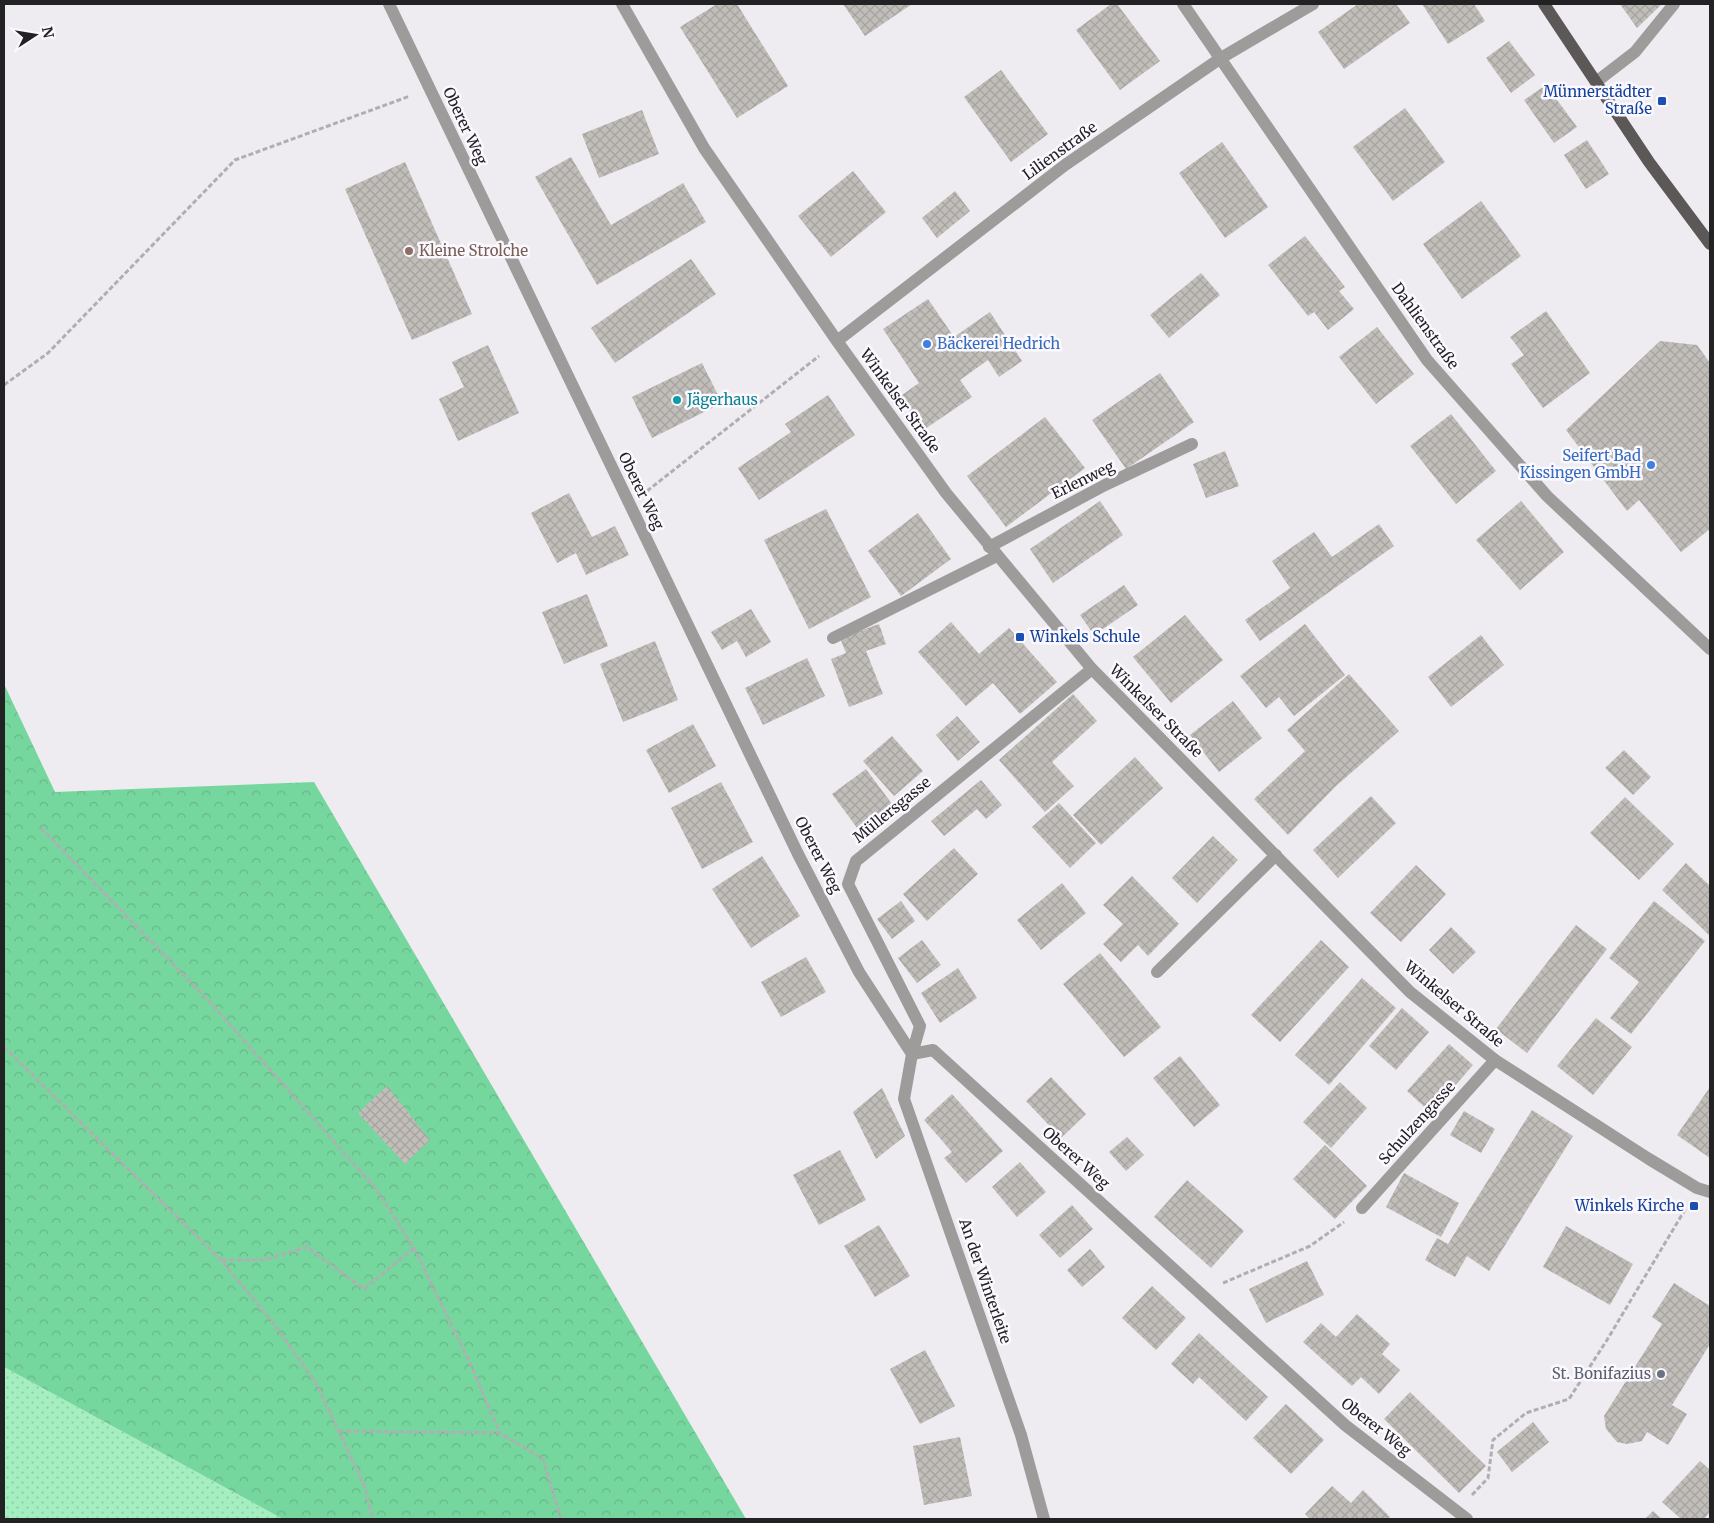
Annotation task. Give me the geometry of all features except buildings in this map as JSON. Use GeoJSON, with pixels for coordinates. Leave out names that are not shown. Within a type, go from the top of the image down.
{"type":"FeatureCollection","features":[{"type":"Feature","properties":{"kind":"main road"},"geometry":{"type":"LineString","coordinates":[[1544,4],[1649,162],[1710,244]]}},
{"type":"Feature","properties":{"kind":"street","name":"Oberer Weg"},"geometry":{"type":"LineString","coordinates":[[389,4],[798,854],[859,972],[912,1054],[933,1050],[1345,1425],[1462,1515]]}},
{"type":"Feature","properties":{"kind":"street","name":"Winkelser Straße"},"geometry":{"type":"LineString","coordinates":[[622,4],[704,148],[837,341],[946,493],[1092,669],[1410,992],[1495,1060],[1697,1188],[1710,1192]]}},
{"type":"Feature","properties":{"kind":"street","name":"Dahlienstraße"},"geometry":{"type":"LineString","coordinates":[[1182,4],[1221,58],[1427,360],[1547,496],[1710,649]]}},
{"type":"Feature","properties":{"kind":"street","name":"Lilienstraße"},"geometry":{"type":"LineString","coordinates":[[837,341],[1065,165],[1221,58],[1313,4]]}},
{"type":"Feature","properties":{"kind":"street"},"geometry":{"type":"LineString","coordinates":[[1596,82],[1635,52],[1674,4]]}},
{"type":"Feature","properties":{"kind":"street","name":"Erlenweg"},"geometry":{"type":"LineString","coordinates":[[832,638],[993,552],[1104,485],[1192,444]]}},
{"type":"Feature","properties":{"kind":"street","name":"Müllersgasse"},"geometry":{"type":"LineString","coordinates":[[912,1054],[920,1026],[848,884],[856,861],[1092,669]]}},
{"type":"Feature","properties":{"kind":"street"},"geometry":{"type":"LineString","coordinates":[[1157,972],[1276,855]]}},
{"type":"Feature","properties":{"kind":"street","name":"An der Winterleite"},"geometry":{"type":"LineString","coordinates":[[912,1054],[904,1099],[1022,1435],[1044,1519]]}},
{"type":"Feature","properties":{"kind":"street","name":"Schulzengasse"},"geometry":{"type":"LineString","coordinates":[[1362,1208],[1495,1060]]}},
{"type":"Feature","properties":{"kind":"path"},"geometry":{"type":"LineString","coordinates":[[4,385],[48,353],[236,160],[429,88]]}},
{"type":"Feature","properties":{"kind":"path"},"geometry":{"type":"LineString","coordinates":[[630,505],[837,341]]}},
{"type":"Feature","properties":{"kind":"path"},"geometry":{"type":"LineString","coordinates":[[41,828],[208,1002],[377,1190],[414,1248],[470,1364],[500,1433]]}},
{"type":"Feature","properties":{"kind":"path"},"geometry":{"type":"LineString","coordinates":[[4,1047],[221,1260],[274,1324],[316,1383],[364,1485],[373,1519]]}},
{"type":"Feature","properties":{"kind":"path"},"geometry":{"type":"LineString","coordinates":[[1462,1515],[1488,1478],[1493,1440],[1526,1413],[1569,1400],[1607,1340],[1697,1188]]}},
{"type":"Feature","properties":{"kind":"path"},"geometry":{"type":"LineString","coordinates":[[1207,1300],[1222,1283],[1310,1246],[1362,1208]]}},
{"type":"Feature","properties":{"kind":"path"},"geometry":{"type":"LineString","coordinates":[[221,1260],[264,1260],[307,1246],[364,1289],[414,1248]]}},
{"type":"Feature","properties":{"kind":"path"},"geometry":{"type":"LineString","coordinates":[[339,1431],[500,1433],[543,1459],[561,1519]]}},
{"type":"Feature","properties":{"kind":"green space"},"geometry":{"type":"Polygon","coordinates":[[[4,684],[55,792],[314,782],[746,1519],[283,1519],[4,1367],[4,684]]]}},
{"type":"Feature","properties":{"kind":"green space"},"geometry":{"type":"Polygon","coordinates":[[[4,1367],[283,1519],[4,1519],[4,1367]]]}},
{"type":"Feature","properties":{"kind":"place","name":"Münnerstädter Straße"},"geometry":{"type":"Point","coordinates":[1662,101]}},
{"type":"Feature","properties":{"kind":"place","name":"Kleine Strolche"},"geometry":{"type":"Point","coordinates":[409,251]}},
{"type":"Feature","properties":{"kind":"place","name":"Bäckerei Hedrich"},"geometry":{"type":"Point","coordinates":[927,344]}},
{"type":"Feature","properties":{"kind":"place","name":"Jägerhaus"},"geometry":{"type":"Point","coordinates":[677,400]}},
{"type":"Feature","properties":{"kind":"place","name":"Seifert Bad Kissingen GmbH"},"geometry":{"type":"Point","coordinates":[1651,465]}},
{"type":"Feature","properties":{"kind":"place","name":"Winkels Schule"},"geometry":{"type":"Point","coordinates":[1020,637]}},
{"type":"Feature","properties":{"kind":"place","name":"Winkels Kirche"},"geometry":{"type":"Point","coordinates":[1694,1206]}},
{"type":"Feature","properties":{"kind":"place","name":"St. Bonifazius"},"geometry":{"type":"Point","coordinates":[1661,1374]}}]}
